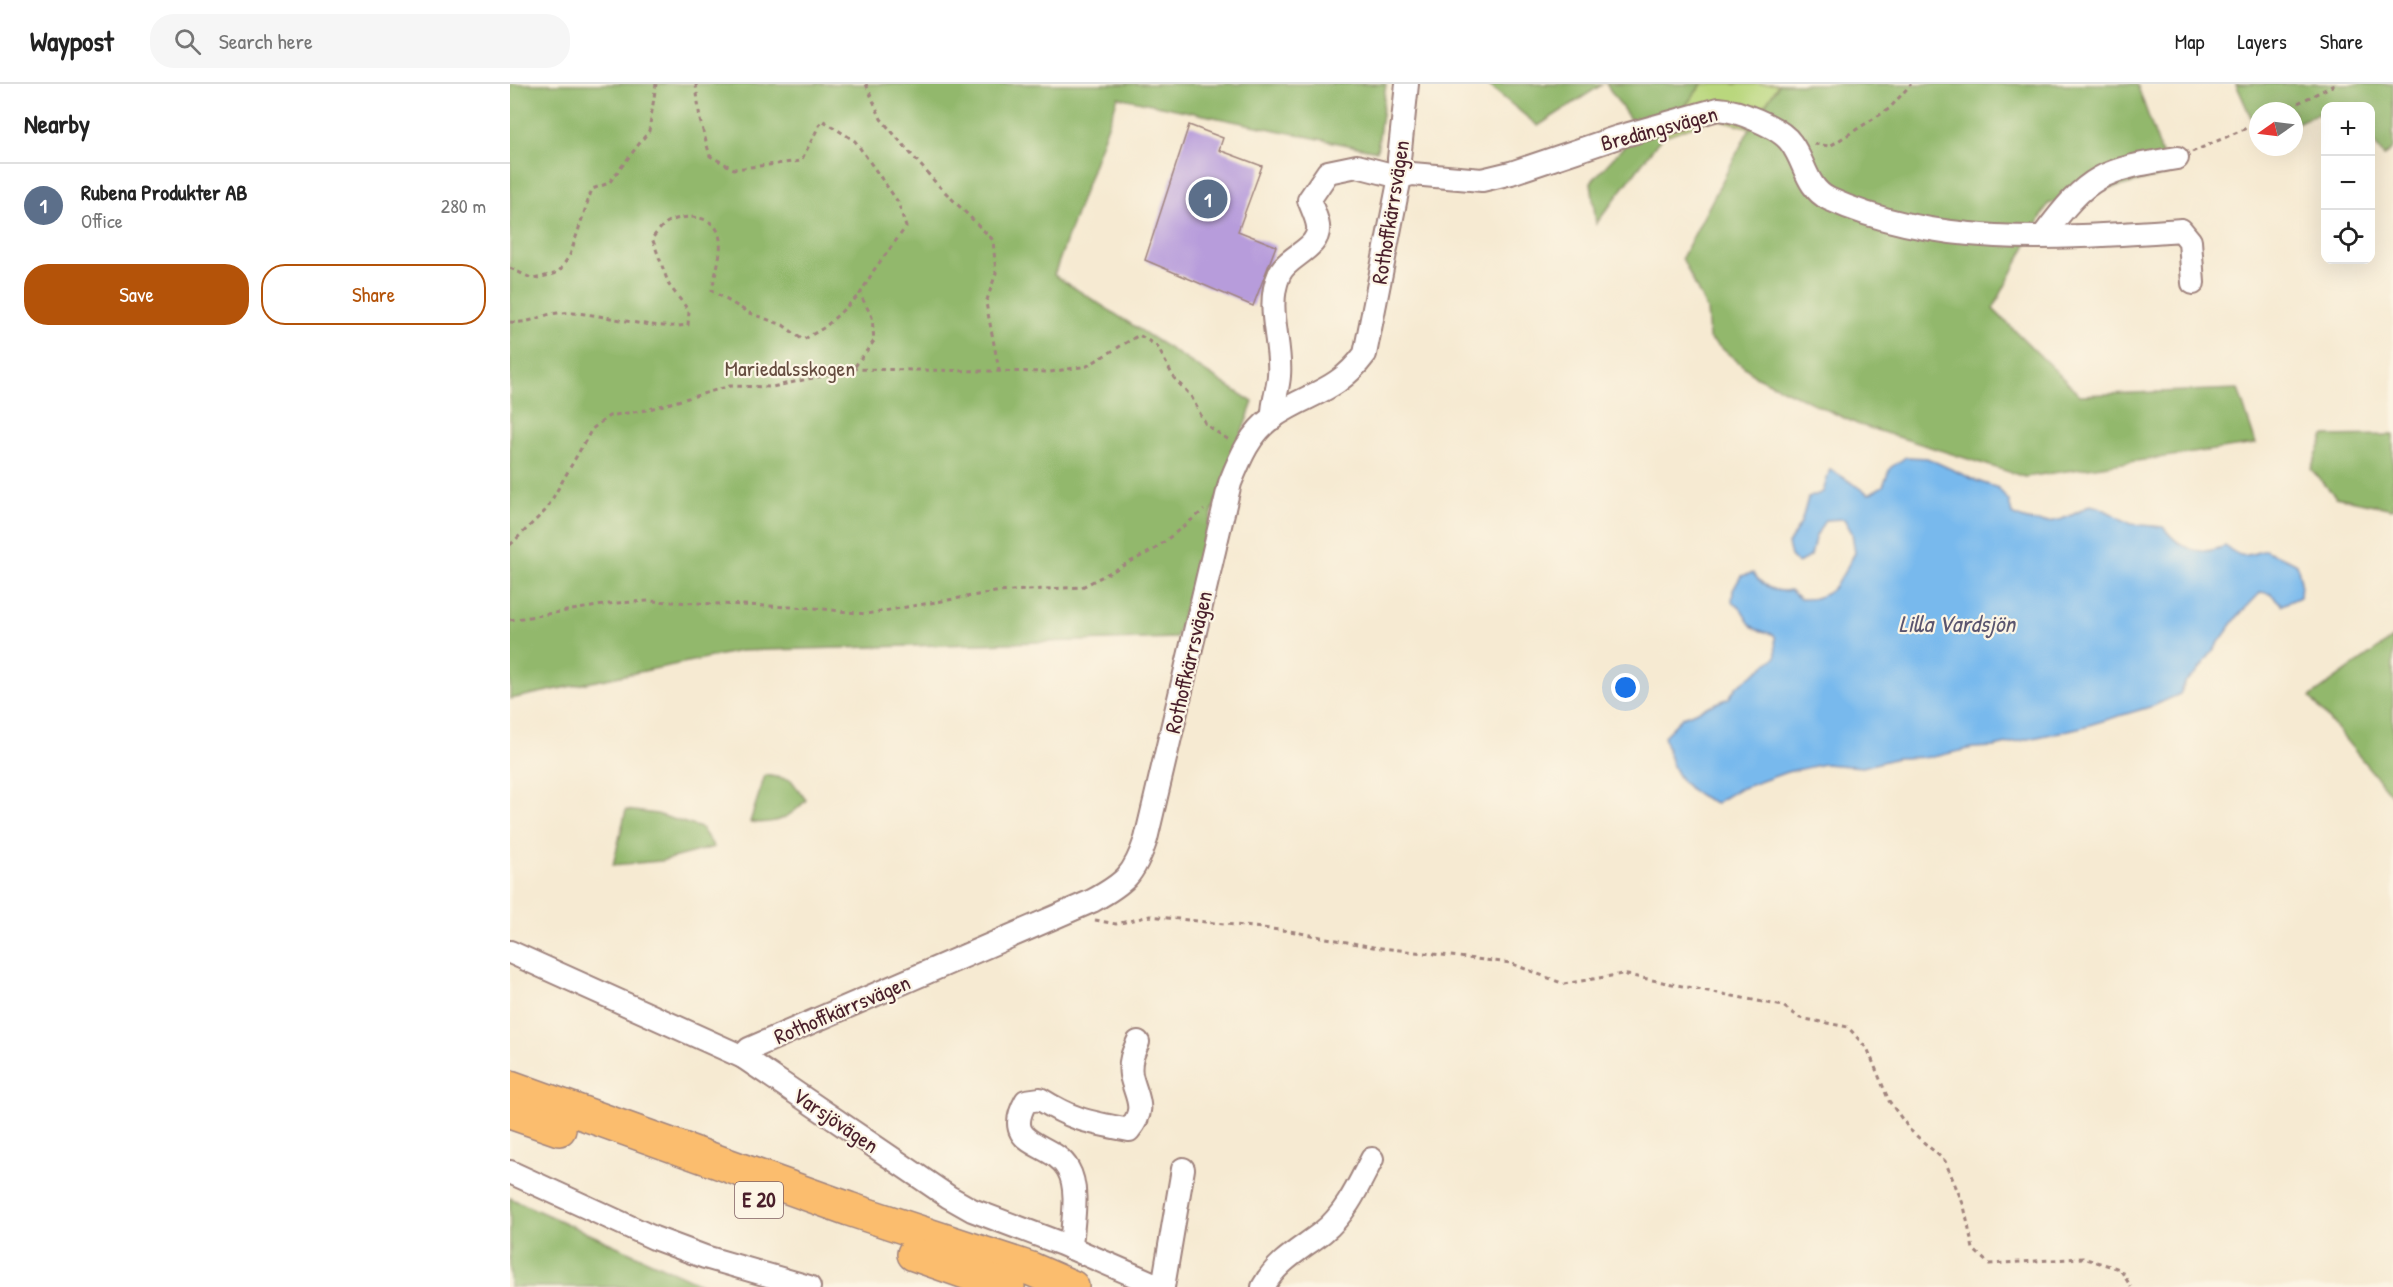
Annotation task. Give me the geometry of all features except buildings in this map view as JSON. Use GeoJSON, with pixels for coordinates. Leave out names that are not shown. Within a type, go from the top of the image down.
{"type":"FeatureCollection","features":[{"type":"Feature","properties":{"kind":"highway","name":"E 20"},"geometry":{"type":"LineString","coordinates":[[510,1087],[849,1209],[1031,1269],[1072,1287]]}},
{"type":"Feature","properties":{"kind":"highway","name":"E 20"},"geometry":{"type":"LineString","coordinates":[[510,1112],[1008,1287]]}},
{"type":"Feature","properties":{"kind":"street","name":"Rothoffkärrsvägen"},"geometry":{"type":"LineString","coordinates":[[743,1057],[749,1049],[1092,900],[1124,882],[1140,858],[1230,483],[1244,449],[1273,417],[1350,374],[1365,354],[1400,177],[1399,159],[1407,84]]}},
{"type":"Feature","properties":{"kind":"street","name":"Bredängsvägen"},"geometry":{"type":"LineString","coordinates":[[1273,417],[1272,405],[1279,377],[1274,315],[1275,291],[1279,273],[1287,262],[1314,242],[1319,228],[1309,200],[1328,172],[1358,166],[1400,177],[1412,174],[1465,180],[1501,176],[1618,137],[1718,110],[1732,110],[1759,121],[1791,142],[1814,186],[1826,198],[1857,209],[1945,232],[2043,236],[2148,234],[2181,230],[2190,242],[2193,283]]}},
{"type":"Feature","properties":{"kind":"street"},"geometry":{"type":"LineString","coordinates":[[2043,236],[2085,186],[2105,173],[2177,158]]}},
{"type":"Feature","properties":{"kind":"street","name":"Varsjövägen"},"geometry":{"type":"LineString","coordinates":[[510,952],[743,1057],[949,1197],[972,1210],[1071,1248],[1162,1287]]}},
{"type":"Feature","properties":{"kind":"street"},"geometry":{"type":"LineString","coordinates":[[1071,1248],[1073,1181],[1067,1166],[1030,1143],[1018,1127],[1019,1113],[1026,1101],[1040,1098],[1063,1113],[1085,1123],[1129,1130],[1138,1119],[1140,1099],[1131,1075],[1131,1057],[1138,1042]]}},
{"type":"Feature","properties":{"kind":"street"},"geometry":{"type":"LineString","coordinates":[[1263,1287],[1283,1259],[1334,1221],[1352,1197],[1372,1159]]}},
{"type":"Feature","properties":{"kind":"street"},"geometry":{"type":"LineString","coordinates":[[1162,1287],[1183,1168]]}},
{"type":"Feature","properties":{"kind":"street"},"geometry":{"type":"LineString","coordinates":[[510,1172],[654,1238],[705,1257],[809,1287]]}},
{"type":"Feature","properties":{"kind":"path"},"geometry":{"type":"LineString","coordinates":[[510,268],[533,279],[558,273],[570,255],[592,189],[609,183],[649,131],[656,84]]}},
{"type":"Feature","properties":{"kind":"path"},"geometry":{"type":"LineString","coordinates":[[510,322],[527,324],[556,313],[590,314],[668,328],[688,325],[688,311],[669,285],[656,256],[652,238],[667,223],[689,217],[705,218],[716,227],[721,241],[712,291],[749,313],[783,325],[803,339],[825,327],[860,294],[874,270],[906,227],[898,202],[855,141],[822,120],[801,161],[734,169],[710,156],[700,120],[696,84]]}},
{"type":"Feature","properties":{"kind":"path"},"geometry":{"type":"LineString","coordinates":[[866,84],[881,120],[936,183],[993,240],[996,273],[986,303],[999,370]]}},
{"type":"Feature","properties":{"kind":"path"},"geometry":{"type":"LineString","coordinates":[[1791,142],[1830,146],[1889,109],[1911,84]]}},
{"type":"Feature","properties":{"kind":"path"},"geometry":{"type":"LineString","coordinates":[[2300,102],[2336,84]]}},
{"type":"Feature","properties":{"kind":"path"},"geometry":{"type":"LineString","coordinates":[[2177,158],[2249,127]]}},
{"type":"Feature","properties":{"kind":"path"},"geometry":{"type":"LineString","coordinates":[[853,369],[874,341],[872,317],[860,294]]}},
{"type":"Feature","properties":{"kind":"path"},"geometry":{"type":"LineString","coordinates":[[510,545],[546,510],[592,429],[609,416],[646,410],[730,386],[772,387],[853,369],[1050,372],[1087,366],[1139,335],[1157,346],[1174,378],[1191,396],[1206,425],[1244,449]]}},
{"type":"Feature","properties":{"kind":"path"},"geometry":{"type":"LineString","coordinates":[[510,620],[616,603],[649,601],[814,608],[866,615],[994,592],[1082,587],[1155,549],[1209,506]]}},
{"type":"Feature","properties":{"kind":"path"},"geometry":{"type":"LineString","coordinates":[[1092,900],[1096,921],[1116,924],[1150,916],[1290,931],[1373,947],[1510,963],[1564,984],[1622,974],[1783,1006],[1800,1018],[1848,1027],[1868,1050],[1889,1101],[1910,1130],[1945,1161],[1964,1206],[1973,1249],[1989,1264],[2083,1258],[2120,1269],[2132,1287]]}},
{"type":"Feature","properties":{"kind":"green space","name":"Mariedalsskogen"},"geometry":{"type":"Polygon","coordinates":[[[510,84],[1386,84],[1377,151],[1118,97],[1054,275],[1253,402],[1213,511],[1176,638],[740,651],[510,699],[510,84]]]}},
{"type":"Feature","properties":{"kind":"green space"},"geometry":{"type":"Polygon","coordinates":[[[1487,84],[1603,84],[1538,126],[1487,84]]]}},
{"type":"Feature","properties":{"kind":"green space"},"geometry":{"type":"Polygon","coordinates":[[[1606,84],[1702,84],[1596,224],[1591,182],[1638,131],[1606,84]]]}},
{"type":"Feature","properties":{"kind":"green space"},"geometry":{"type":"Polygon","coordinates":[[[1702,84],[1779,84],[1750,128],[1715,118],[1662,137],[1702,84]]]}},
{"type":"Feature","properties":{"kind":"green space"},"geometry":{"type":"Polygon","coordinates":[[[1779,84],[2137,84],[2169,174],[2048,204],[1993,309],[2080,395],[2238,389],[2256,444],[2025,477],[1857,424],[1757,377],[1709,338],[1707,310],[1682,258],[1750,128],[1779,84]]]}},
{"type":"Feature","properties":{"kind":"green space"},"geometry":{"type":"Polygon","coordinates":[[[2236,84],[2393,84],[2393,148],[2384,156],[2375,144],[2375,102],[2321,102],[2321,113],[2303,120],[2303,102],[2249,102],[2249,113],[2236,84]]]}},
{"type":"Feature","properties":{"kind":"green space"},"geometry":{"type":"Polygon","coordinates":[[[2393,435],[2393,509],[2336,497],[2311,469],[2324,436],[2393,435]]]}},
{"type":"Feature","properties":{"kind":"green space"},"geometry":{"type":"Polygon","coordinates":[[[2393,638],[2393,797],[2310,697],[2393,638]]]}},
{"type":"Feature","properties":{"kind":"green space"},"geometry":{"type":"Polygon","coordinates":[[[765,775],[791,780],[806,800],[788,816],[781,819],[759,823],[750,822],[765,775]]]}},
{"type":"Feature","properties":{"kind":"green space"},"geometry":{"type":"Polygon","coordinates":[[[626,810],[657,814],[701,828],[714,847],[661,861],[613,865],[626,810]]]}},
{"type":"Feature","properties":{"kind":"green space"},"geometry":{"type":"Polygon","coordinates":[[[510,1198],[707,1287],[510,1287],[510,1198]]]}},
{"type":"Feature","properties":{"kind":"water","name":"Lilla Vardsjön"},"geometry":{"type":"Polygon","coordinates":[[[1906,457],[1927,458],[1998,488],[2009,501],[2012,514],[2023,519],[2052,522],[2071,516],[2090,505],[2099,507],[2131,524],[2163,527],[2183,546],[2198,551],[2225,546],[2244,556],[2265,550],[2297,564],[2301,582],[2300,597],[2282,605],[2271,594],[2261,592],[2238,616],[2196,674],[2186,681],[2180,694],[2153,706],[2082,727],[1994,747],[1973,748],[1933,757],[1897,758],[1863,767],[1824,764],[1787,772],[1737,790],[1716,803],[1694,792],[1680,778],[1675,769],[1664,736],[1683,717],[1729,698],[1736,687],[1776,657],[1775,636],[1752,627],[1742,610],[1732,602],[1733,590],[1741,576],[1753,573],[1769,588],[1779,591],[1790,590],[1800,599],[1811,599],[1828,592],[1840,580],[1855,553],[1852,533],[1844,519],[1825,520],[1815,538],[1811,556],[1798,563],[1791,556],[1788,544],[1801,523],[1808,498],[1823,492],[1830,469],[1869,494],[1883,486],[1890,468],[1906,457]]]}},
{"type":"Feature","properties":{"kind":"place","name":"Rubena Produkter AB"},"geometry":{"type":"Point","coordinates":[1208,199]}}]}
